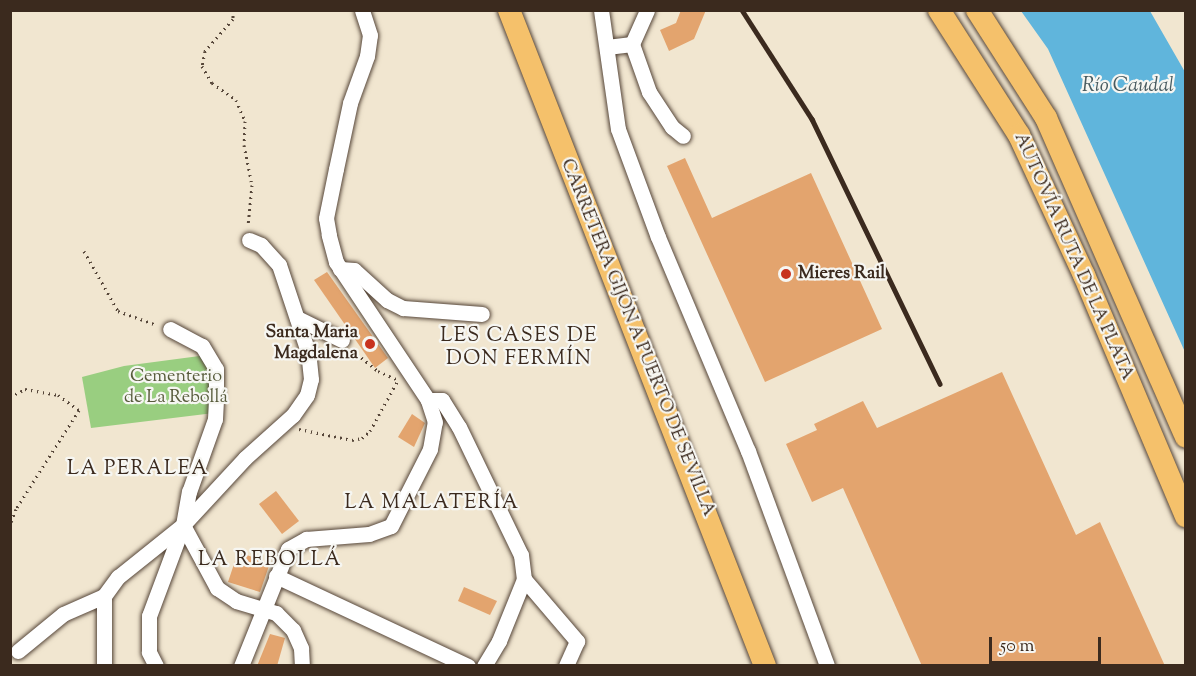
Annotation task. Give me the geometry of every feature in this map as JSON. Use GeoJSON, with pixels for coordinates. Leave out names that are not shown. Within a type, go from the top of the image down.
{"type":"FeatureCollection","features":[{"type":"Feature","properties":{"kind":"highway","name":"CARRETERA GIJÓN A PUERTO DE SEVILLA"},"geometry":{"type":"LineString","coordinates":[[509,10],[765,666]]}},
{"type":"Feature","properties":{"kind":"highway","name":"AUTOVÍA RUTA DE LA PLATA"},"geometry":{"type":"LineString","coordinates":[[939,10],[1019,135],[1084,275],[1185,516]]}},
{"type":"Feature","properties":{"kind":"highway","name":"AUTOVÍA RUTA DE LA PLATA"},"geometry":{"type":"LineString","coordinates":[[976,10],[1046,118],[1185,437]]}},
{"type":"Feature","properties":{"kind":"street"},"geometry":{"type":"LineString","coordinates":[[241,666],[288,549],[296,543],[318,537],[381,532],[391,526],[430,449],[435,422],[428,400],[340,269],[326,218],[350,103],[367,56],[370,35],[362,10]]}},
{"type":"Feature","properties":{"kind":"street"},"geometry":{"type":"LineString","coordinates":[[601,10],[618,129],[658,237],[748,451],[827,666]]}},
{"type":"Feature","properties":{"kind":"street"},"geometry":{"type":"LineString","coordinates":[[647,10],[632,44],[649,92],[672,127],[683,136]]}},
{"type":"Feature","properties":{"kind":"street"},"geometry":{"type":"LineString","coordinates":[[606,47],[632,44]]}},
{"type":"Feature","properties":{"kind":"street"},"geometry":{"type":"LineString","coordinates":[[18,651],[63,614],[104,596],[118,577],[183,525],[245,458],[293,415],[308,395],[308,352],[279,265],[261,245],[249,240]]}},
{"type":"Feature","properties":{"kind":"street"},"geometry":{"type":"LineString","coordinates":[[340,269],[354,270],[387,300],[403,308],[482,314]]}},
{"type":"Feature","properties":{"kind":"street"},"geometry":{"type":"LineString","coordinates":[[297,318],[342,340]]}},
{"type":"Feature","properties":{"kind":"street"},"geometry":{"type":"LineString","coordinates":[[156,666],[149,652],[149,616],[183,525],[189,492],[215,419],[216,369],[202,346],[170,329]]}},
{"type":"Feature","properties":{"kind":"street"},"geometry":{"type":"LineString","coordinates":[[428,400],[442,400],[459,427],[508,522],[521,555],[524,579],[499,641],[484,666]]}},
{"type":"Feature","properties":{"kind":"street"},"geometry":{"type":"LineString","coordinates":[[183,525],[217,588],[236,602],[264,607],[293,630],[301,648],[302,666]]}},
{"type":"Feature","properties":{"kind":"street"},"geometry":{"type":"LineString","coordinates":[[276,576],[468,666]]}},
{"type":"Feature","properties":{"kind":"street"},"geometry":{"type":"LineString","coordinates":[[524,579],[577,641],[566,666]]}},
{"type":"Feature","properties":{"kind":"street"},"geometry":{"type":"LineString","coordinates":[[104,596],[104,666]]}},
{"type":"Feature","properties":{"kind":"path"},"geometry":{"type":"LineString","coordinates":[[233,10],[233,19],[205,51],[202,66],[212,83],[236,100],[245,121],[244,146],[252,185],[249,240]]}},
{"type":"Feature","properties":{"kind":"path"},"geometry":{"type":"LineString","coordinates":[[84,251],[118,311],[170,329]]}},
{"type":"Feature","properties":{"kind":"path"},"geometry":{"type":"LineString","coordinates":[[342,340],[378,371]]}},
{"type":"Feature","properties":{"kind":"path"},"geometry":{"type":"LineString","coordinates":[[291,431],[307,430],[352,440],[362,438],[370,431],[398,380]]}},
{"type":"Feature","properties":{"kind":"path"},"geometry":{"type":"LineString","coordinates":[[10,397],[25,389],[58,395],[79,410],[16,509],[10,525]]}},
{"type":"Feature","properties":{"kind":"green space","name":"Cementerio de La Rebollá"},"geometry":{"type":"Polygon","coordinates":[[[207,355],[214,413],[91,428],[82,377],[124,366],[207,355]]]}},
{"type":"Feature","properties":{"kind":"water","name":"Río Caudal"},"geometry":{"type":"Polygon","coordinates":[[[1021,11],[1150,11],[1185,72],[1185,352],[1048,49],[1021,11]]]}},
{"type":"Feature","properties":{"kind":"building"},"geometry":{"type":"Polygon","coordinates":[[[681,10],[706,10],[694,39],[669,51],[660,30],[676,23],[681,10]]]}},
{"type":"Feature","properties":{"kind":"building","name":"Mieres Rail"},"geometry":{"type":"Polygon","coordinates":[[[685,158],[712,218],[811,173],[882,329],[765,382],[667,166],[685,158]]]}},
{"type":"Feature","properties":{"kind":"building"},"geometry":{"type":"Polygon","coordinates":[[[327,272],[388,358],[375,368],[314,280],[327,272]]]}},
{"type":"Feature","properties":{"kind":"building"},"geometry":{"type":"Polygon","coordinates":[[[1002,372],[1076,535],[1100,522],[1165,666],[922,666],[843,488],[812,502],[786,444],[817,430],[814,424],[863,401],[877,428],[1002,372]]]}},
{"type":"Feature","properties":{"kind":"building"},"geometry":{"type":"Polygon","coordinates":[[[412,414],[425,423],[414,447],[398,437],[412,414]]]}},
{"type":"Feature","properties":{"kind":"building"},"geometry":{"type":"Polygon","coordinates":[[[276,491],[299,521],[282,534],[259,504],[276,491]]]}},
{"type":"Feature","properties":{"kind":"building"},"geometry":{"type":"Polygon","coordinates":[[[238,552],[270,563],[260,592],[228,582],[238,552]]]}},
{"type":"Feature","properties":{"kind":"building"},"geometry":{"type":"Polygon","coordinates":[[[464,587],[497,601],[490,615],[458,601],[464,587]]]}},
{"type":"Feature","properties":{"kind":"building"},"geometry":{"type":"Polygon","coordinates":[[[270,634],[285,638],[277,666],[257,666],[270,634]]]}},
{"type":"Feature","properties":{"kind":"railway"},"geometry":{"type":"LineString","coordinates":[[742,10],[812,119],[940,384]]}},
{"type":"Feature","properties":{"kind":"place","name":"Mieres Rail"},"geometry":{"type":"Point","coordinates":[786,274]}},
{"type":"Feature","properties":{"kind":"place","name":"Santa Maria Magdalena"},"geometry":{"type":"Point","coordinates":[370,344]}},
{"type":"Feature","properties":{"kind":"district","name":"LES CASES DE DON FERMÍN"},"geometry":{"type":"Point","coordinates":[519,348]}},
{"type":"Feature","properties":{"kind":"district","name":"LA PERALEA"},"geometry":{"type":"Point","coordinates":[138,469]}},
{"type":"Feature","properties":{"kind":"district","name":"LA MALATERÍA"},"geometry":{"type":"Point","coordinates":[432,503]}},
{"type":"Feature","properties":{"kind":"district","name":"LA REBOLLÁ"},"geometry":{"type":"Point","coordinates":[270,560]}}]}
